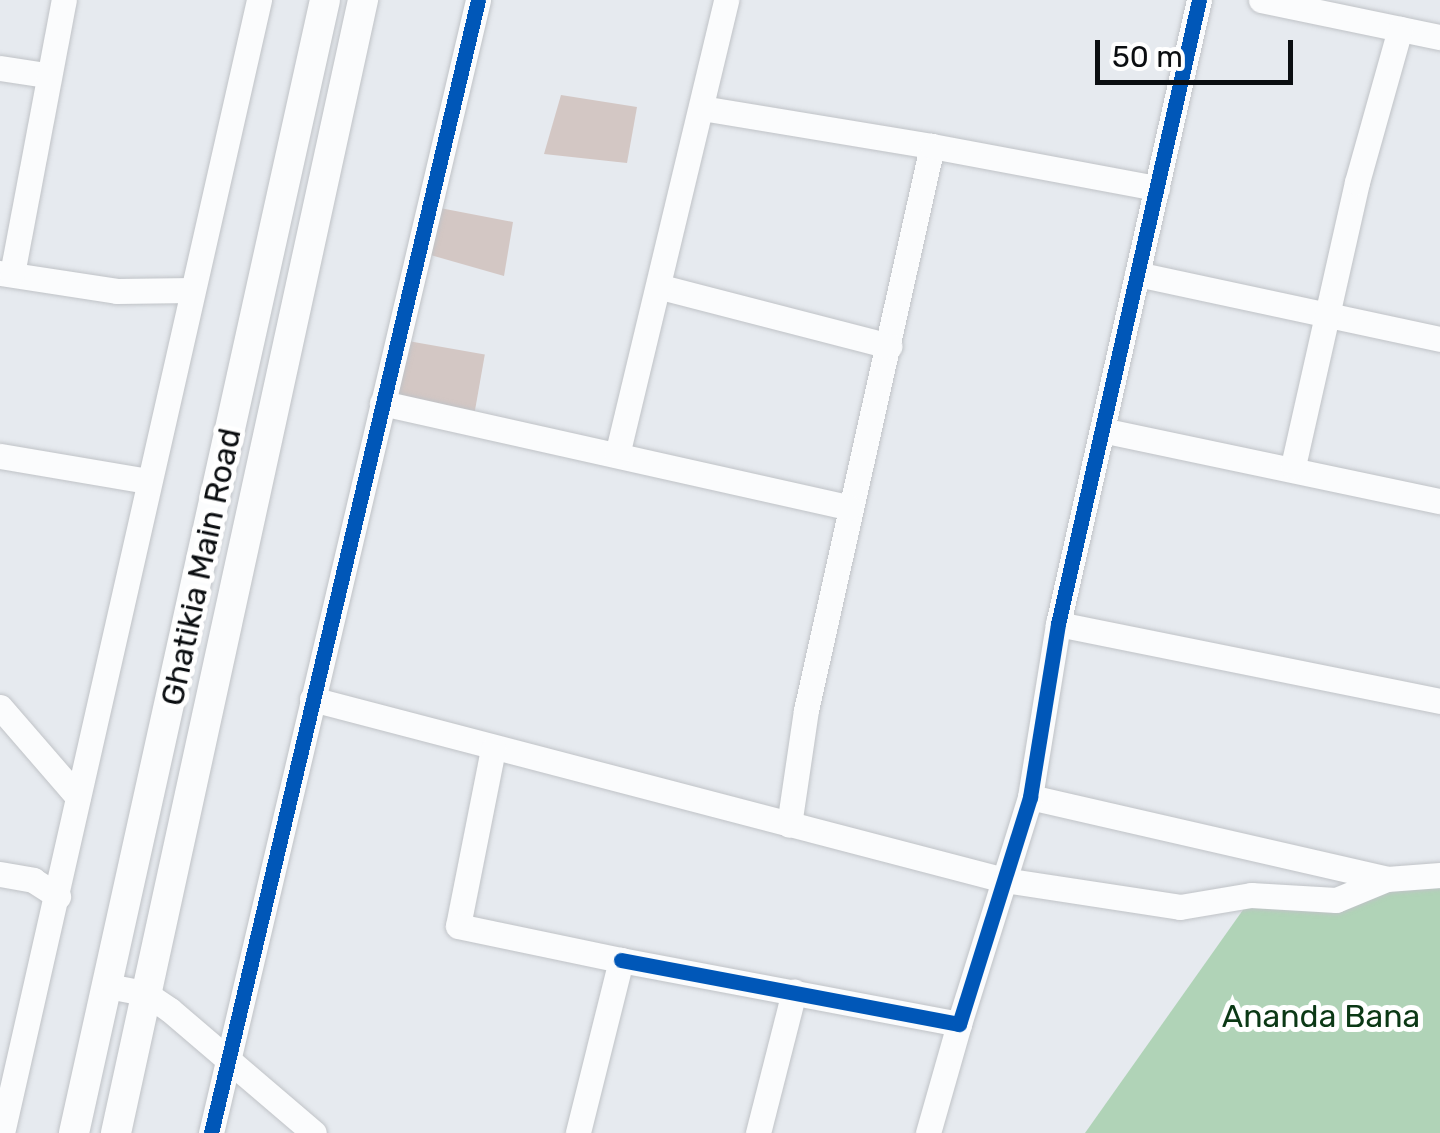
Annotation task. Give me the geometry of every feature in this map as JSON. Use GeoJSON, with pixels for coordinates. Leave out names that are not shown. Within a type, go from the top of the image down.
{"type":"FeatureCollection","features":[{"type":"Feature","properties":{"kind":"street"},"geometry":{"type":"LineString","coordinates":[[64,0],[6,274],[117,291],[192,290]]}},
{"type":"Feature","properties":{"kind":"street"},"geometry":{"type":"LineString","coordinates":[[2,1133],[259,0]]}},
{"type":"Feature","properties":{"kind":"street","name":"Ghatikia Main Road"},"geometry":{"type":"LineString","coordinates":[[74,1133],[325,0]]}},
{"type":"Feature","properties":{"kind":"street","name":"Ghatikia Main Road"},"geometry":{"type":"LineString","coordinates":[[116,1133],[363,0]]}},
{"type":"Feature","properties":{"kind":"street"},"geometry":{"type":"LineString","coordinates":[[210,1133],[478,0]]}},
{"type":"Feature","properties":{"kind":"street"},"geometry":{"type":"LineString","coordinates":[[617,455],[661,287],[726,0]]}},
{"type":"Feature","properties":{"kind":"street"},"geometry":{"type":"LineString","coordinates":[[928,1133],[1030,798],[1058,624],[1199,0]]}},
{"type":"Feature","properties":{"kind":"street"},"geometry":{"type":"LineString","coordinates":[[1261,0],[1359,10],[1400,29],[1440,38]]}},
{"type":"Feature","properties":{"kind":"street"},"geometry":{"type":"LineString","coordinates":[[1293,466],[1400,29]]}},
{"type":"Feature","properties":{"kind":"street"},"geometry":{"type":"LineString","coordinates":[[0,68],[46,76]]}},
{"type":"Feature","properties":{"kind":"street"},"geometry":{"type":"LineString","coordinates":[[702,108],[1157,188]]}},
{"type":"Feature","properties":{"kind":"street"},"geometry":{"type":"LineString","coordinates":[[789,825],[850,507],[932,146]]}},
{"type":"Feature","properties":{"kind":"street"},"geometry":{"type":"LineString","coordinates":[[1137,274],[1440,339]]}},
{"type":"Feature","properties":{"kind":"street"},"geometry":{"type":"LineString","coordinates":[[661,287],[889,346]]}},
{"type":"Feature","properties":{"kind":"street"},"geometry":{"type":"LineString","coordinates":[[382,402],[850,507]]}},
{"type":"Feature","properties":{"kind":"street"},"geometry":{"type":"LineString","coordinates":[[1102,430],[1293,466],[1440,501]]}},
{"type":"Feature","properties":{"kind":"street"},"geometry":{"type":"LineString","coordinates":[[0,456],[148,482]]}},
{"type":"Feature","properties":{"kind":"street"},"geometry":{"type":"LineString","coordinates":[[1058,624],[1440,701]]}},
{"type":"Feature","properties":{"kind":"street"},"geometry":{"type":"LineString","coordinates":[[312,699],[1004,880],[1180,906],[1251,895],[1336,900],[1387,879]]}},
{"type":"Feature","properties":{"kind":"street"},"geometry":{"type":"LineString","coordinates":[[0,707],[78,797]]}},
{"type":"Feature","properties":{"kind":"street"},"geometry":{"type":"LineString","coordinates":[[493,749],[458,926],[959,1024]]}},
{"type":"Feature","properties":{"kind":"street"},"geometry":{"type":"LineString","coordinates":[[1030,798],[1387,879],[1440,875]]}},
{"type":"Feature","properties":{"kind":"street"},"geometry":{"type":"LineString","coordinates":[[0,874],[33,880],[58,896]]}},
{"type":"Feature","properties":{"kind":"street"},"geometry":{"type":"LineString","coordinates":[[578,1133],[621,960]]}},
{"type":"Feature","properties":{"kind":"street"},"geometry":{"type":"LineString","coordinates":[[108,986],[145,993],[314,1133]]}},
{"type":"Feature","properties":{"kind":"street"},"geometry":{"type":"LineString","coordinates":[[758,1133],[794,992]]}},
{"type":"Feature","properties":{"kind":"green space","name":"Ananda Bana"},"geometry":{"type":"Polygon","coordinates":[[[1440,881],[1440,1133],[1085,1133],[1245,907],[1440,881]]]}},
{"type":"Feature","properties":{"kind":"building"},"geometry":{"type":"Polygon","coordinates":[[[561,95],[637,107],[627,163],[544,154],[561,95]]]}},
{"type":"Feature","properties":{"kind":"building"},"geometry":{"type":"Polygon","coordinates":[[[440,208],[513,222],[504,276],[427,254],[440,208]]]}},
{"type":"Feature","properties":{"kind":"building"},"geometry":{"type":"Polygon","coordinates":[[[408,341],[485,355],[475,411],[398,397],[408,341]]]}},
{"type":"Feature","properties":{"kind":"cycle path"},"geometry":{"type":"LineString","coordinates":[[211,1133],[478,0]]}},
{"type":"Feature","properties":{"kind":"cycle path"},"geometry":{"type":"LineString","coordinates":[[621,960],[959,1024],[1030,797],[1058,624],[1199,0]]}}]}
